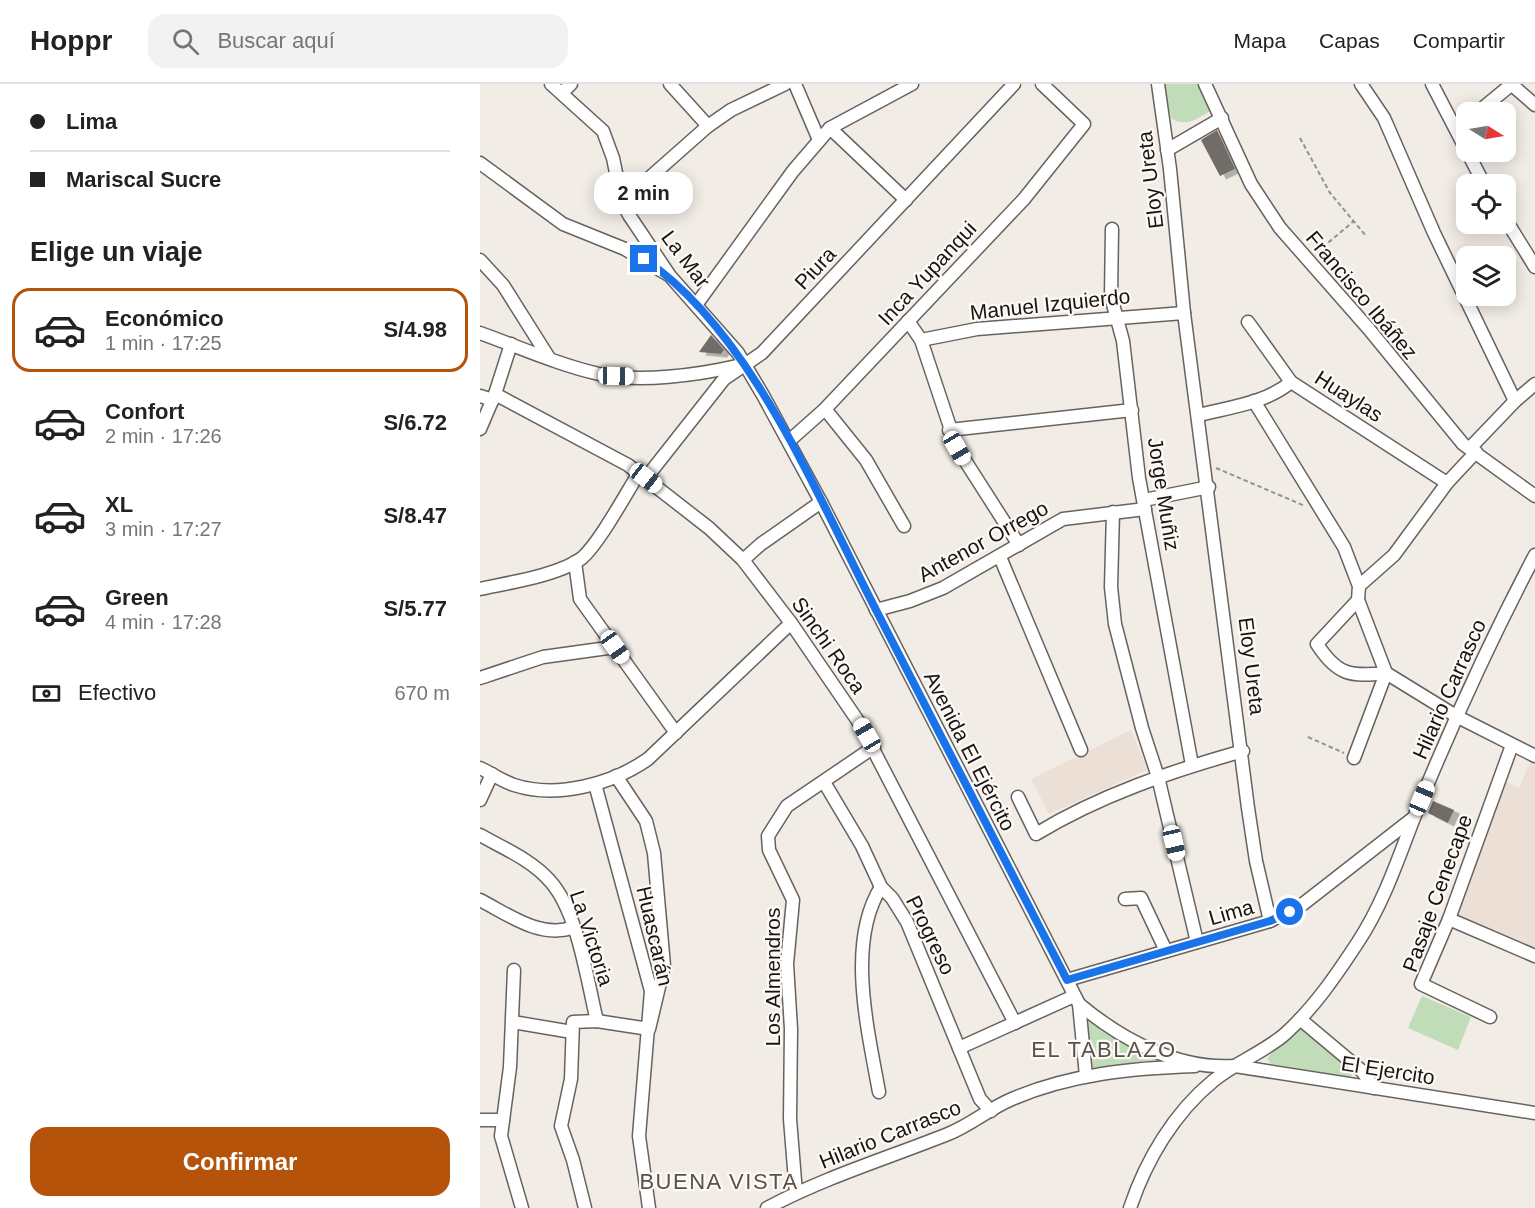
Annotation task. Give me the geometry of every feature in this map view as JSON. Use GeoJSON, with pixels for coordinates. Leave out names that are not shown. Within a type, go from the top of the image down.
{"type":"FeatureCollection","features":[{"type":"Feature","properties":{"kind":"street","name":"La Mar"},"geometry":{"type":"LineString","coordinates":[[551,84],[566,89],[603,131],[613,158],[622,202],[670,276],[728,340],[744,364]]}},
{"type":"Feature","properties":{"kind":"street"},"geometry":{"type":"LineString","coordinates":[[670,84],[708,126]]}},
{"type":"Feature","properties":{"kind":"street"},"geometry":{"type":"LineString","coordinates":[[622,202],[708,126],[731,110],[785,84]]}},
{"type":"Feature","properties":{"kind":"street"},"geometry":{"type":"LineString","coordinates":[[795,84],[819,140]]}},
{"type":"Feature","properties":{"kind":"street"},"geometry":{"type":"LineString","coordinates":[[696,305],[793,171],[830,128],[912,84]]}},
{"type":"Feature","properties":{"kind":"street","name":"Piura"},"geometry":{"type":"LineString","coordinates":[[480,589],[541,574],[575,562],[591,547],[642,476],[724,378],[762,353],[1014,84]]}},
{"type":"Feature","properties":{"kind":"street","name":"Inca Yupanqui"},"geometry":{"type":"LineString","coordinates":[[789,441],[825,409],[1024,199],[1084,124],[1042,84]]}},
{"type":"Feature","properties":{"kind":"street","name":"Eloy Ureta"},"geometry":{"type":"LineString","coordinates":[[1158,84],[1184,313],[1209,487],[1256,861],[1270,921]]}},
{"type":"Feature","properties":{"kind":"street","name":"Francisco Ibáñez"},"geometry":{"type":"LineString","coordinates":[[1205,84],[1251,184],[1280,228],[1368,328],[1463,444],[1535,496]]}},
{"type":"Feature","properties":{"kind":"street"},"geometry":{"type":"LineString","coordinates":[[1361,84],[1384,118],[1434,233],[1515,400]]}},
{"type":"Feature","properties":{"kind":"street"},"geometry":{"type":"LineString","coordinates":[[1432,84],[1479,174]]}},
{"type":"Feature","properties":{"kind":"street"},"geometry":{"type":"LineString","coordinates":[[1490,102],[1512,84],[1535,105]]}},
{"type":"Feature","properties":{"kind":"street"},"geometry":{"type":"LineString","coordinates":[[1167,150],[1222,118]]}},
{"type":"Feature","properties":{"kind":"street"},"geometry":{"type":"LineString","coordinates":[[830,128],[906,200]]}},
{"type":"Feature","properties":{"kind":"street"},"geometry":{"type":"LineString","coordinates":[[480,163],[563,224],[625,249],[670,276]]}},
{"type":"Feature","properties":{"kind":"street","name":"Jorge Muñiz"},"geometry":{"type":"LineString","coordinates":[[1112,229],[1112,297],[1123,341],[1144,504],[1192,765]]}},
{"type":"Feature","properties":{"kind":"street"},"geometry":{"type":"LineString","coordinates":[[1515,234],[1535,267]]}},
{"type":"Feature","properties":{"kind":"street"},"geometry":{"type":"LineString","coordinates":[[480,260],[503,285],[549,358]]}},
{"type":"Feature","properties":{"kind":"street","name":"Manuel Izquierdo"},"geometry":{"type":"LineString","coordinates":[[921,340],[977,329],[1184,313]]}},
{"type":"Feature","properties":{"kind":"street"},"geometry":{"type":"LineString","coordinates":[[908,321],[921,340],[949,430],[973,476],[1019,545]]}},
{"type":"Feature","properties":{"kind":"street","name":"Huaylas"},"geometry":{"type":"LineString","coordinates":[[1248,322],[1291,382],[1447,483]]}},
{"type":"Feature","properties":{"kind":"street"},"geometry":{"type":"LineString","coordinates":[[480,333],[583,370],[616,376],[711,372],[744,364]]}},
{"type":"Feature","properties":{"kind":"street"},"geometry":{"type":"LineString","coordinates":[[480,429],[494,397],[511,344]]}},
{"type":"Feature","properties":{"kind":"street","name":"Avenida El Ejército"},"geometry":{"type":"LineString","coordinates":[[744,364],[821,502],[1077,1000],[1103,1023],[1134,1042],[1202,1066],[1235,1066]]}},
{"type":"Feature","properties":{"kind":"street"},"geometry":{"type":"LineString","coordinates":[[1199,415],[1254,401],[1279,392],[1291,382]]}},
{"type":"Feature","properties":{"kind":"street"},"geometry":{"type":"LineString","coordinates":[[1359,586],[1394,555],[1473,450],[1515,400],[1535,384]]}},
{"type":"Feature","properties":{"kind":"street","name":"Sinchi Roca"},"geometry":{"type":"LineString","coordinates":[[480,396],[494,397],[611,455],[709,528],[743,560],[791,623],[874,747],[1014,1023]]}},
{"type":"Feature","properties":{"kind":"street"},"geometry":{"type":"LineString","coordinates":[[1254,401],[1344,548],[1359,586],[1358,600],[1386,673],[1456,716],[1535,756]]}},
{"type":"Feature","properties":{"kind":"street"},"geometry":{"type":"LineString","coordinates":[[825,409],[866,459],[904,526]]}},
{"type":"Feature","properties":{"kind":"street"},"geometry":{"type":"LineString","coordinates":[[949,430],[1132,410]]}},
{"type":"Feature","properties":{"kind":"street","name":"Antenor Orrego"},"geometry":{"type":"LineString","coordinates":[[876,610],[910,601],[943,588],[1063,519],[1113,512],[1209,487]]}},
{"type":"Feature","properties":{"kind":"street"},"geometry":{"type":"LineString","coordinates":[[743,560],[761,543],[821,502]]}},
{"type":"Feature","properties":{"kind":"street"},"geometry":{"type":"LineString","coordinates":[[1113,512],[1111,587],[1115,624],[1142,728],[1158,777],[1197,942]]}},
{"type":"Feature","properties":{"kind":"street","name":"Hilario Carrasco"},"geometry":{"type":"LineString","coordinates":[[1130,1208],[1147,1164],[1175,1121],[1214,1080],[1264,1050],[1300,1019],[1360,939],[1388,885],[1413,818],[1456,716],[1535,555]]}},
{"type":"Feature","properties":{"kind":"street"},"geometry":{"type":"LineString","coordinates":[[1000,557],[1081,750]]}},
{"type":"Feature","properties":{"kind":"street"},"geometry":{"type":"LineString","coordinates":[[575,562],[580,599],[676,733]]}},
{"type":"Feature","properties":{"kind":"street"},"geometry":{"type":"LineString","coordinates":[[1358,600],[1317,644],[1330,663],[1338,669],[1362,676],[1386,673]]}},
{"type":"Feature","properties":{"kind":"street"},"geometry":{"type":"LineString","coordinates":[[480,768],[513,784],[555,790],[595,784],[632,771],[676,733],[791,623]]}},
{"type":"Feature","properties":{"kind":"street"},"geometry":{"type":"LineString","coordinates":[[480,678],[543,657],[615,647]]}},
{"type":"Feature","properties":{"kind":"street"},"geometry":{"type":"LineString","coordinates":[[1354,758],[1386,673]]}},
{"type":"Feature","properties":{"kind":"street","name":"Pasaje Cenecape"},"geometry":{"type":"LineString","coordinates":[[1490,1017],[1421,984],[1449,919],[1512,745]]}},
{"type":"Feature","properties":{"kind":"street","name":"Los Almendros"},"geometry":{"type":"LineString","coordinates":[[796,1193],[790,1119],[791,1029],[787,964],[793,900],[769,850],[768,836],[788,806],[874,747]]}},
{"type":"Feature","properties":{"kind":"street"},"geometry":{"type":"LineString","coordinates":[[1018,797],[1036,834],[1059,820],[1158,777],[1243,751]]}},
{"type":"Feature","properties":{"kind":"street"},"geometry":{"type":"LineString","coordinates":[[480,800],[492,774]]}},
{"type":"Feature","properties":{"kind":"street"},"geometry":{"type":"LineString","coordinates":[[513,1022],[573,1027],[597,1021],[649,1029],[664,966],[654,853],[646,821],[616,776]]}},
{"type":"Feature","properties":{"kind":"street","name":"Progreso"},"geometry":{"type":"LineString","coordinates":[[824,782],[862,846],[881,887],[892,898],[907,922],[980,1099],[991,1111]]}},
{"type":"Feature","properties":{"kind":"street","name":"Huascarán"},"geometry":{"type":"LineString","coordinates":[[595,784],[651,991],[639,1136],[649,1208]]}},
{"type":"Feature","properties":{"kind":"street","name":"Lima"},"geometry":{"type":"LineString","coordinates":[[1067,980],[1270,921],[1303,904],[1413,818]]}},
{"type":"Feature","properties":{"kind":"street","name":"La Victoria"},"geometry":{"type":"LineString","coordinates":[[480,835],[525,861],[551,882],[572,928],[597,1021]]}},
{"type":"Feature","properties":{"kind":"street"},"geometry":{"type":"LineString","coordinates":[[879,1092],[865,1013],[864,940],[871,903],[881,887]]}},
{"type":"Feature","properties":{"kind":"street"},"geometry":{"type":"LineString","coordinates":[[1125,899],[1141,898],[1166,951]]}},
{"type":"Feature","properties":{"kind":"street"},"geometry":{"type":"LineString","coordinates":[[480,900],[531,926],[551,932],[572,928]]}},
{"type":"Feature","properties":{"kind":"street"},"geometry":{"type":"LineString","coordinates":[[1449,919],[1535,956]]}},
{"type":"Feature","properties":{"kind":"street"},"geometry":{"type":"LineString","coordinates":[[514,970],[513,1022],[501,1136],[503,1150],[522,1208]]}},
{"type":"Feature","properties":{"kind":"street"},"geometry":{"type":"LineString","coordinates":[[959,1048],[1014,1023],[1077,1000],[1086,1076]]}},
{"type":"Feature","properties":{"kind":"street"},"geometry":{"type":"LineString","coordinates":[[1300,1019],[1362,1071],[1374,1088]]}},
{"type":"Feature","properties":{"kind":"street"},"geometry":{"type":"LineString","coordinates":[[573,1027],[571,1079],[561,1126],[585,1208]]}},
{"type":"Feature","properties":{"kind":"street","name":"Hilario Carrasco"},"geometry":{"type":"LineString","coordinates":[[767,1208],[796,1193],[951,1133],[1028,1093],[1086,1076],[1159,1067],[1202,1066]]}},
{"type":"Feature","properties":{"kind":"street","name":"El Ejercito"},"geometry":{"type":"LineString","coordinates":[[1235,1066],[1535,1113]]}},
{"type":"Feature","properties":{"kind":"street"},"geometry":{"type":"LineString","coordinates":[[480,1120],[503,1120]]}},
{"type":"Feature","properties":{"kind":"path"},"geometry":{"type":"LineString","coordinates":[[1300,138],[1330,193],[1366,237]]}},
{"type":"Feature","properties":{"kind":"path"},"geometry":{"type":"LineString","coordinates":[[1308,261],[1354,221]]}},
{"type":"Feature","properties":{"kind":"path"},"geometry":{"type":"LineString","coordinates":[[1205,463],[1307,507]]}},
{"type":"Feature","properties":{"kind":"path"},"geometry":{"type":"LineString","coordinates":[[1308,737],[1354,758]]}},
{"type":"Feature","properties":{"kind":"shaded area"},"geometry":{"type":"Polygon","coordinates":[[[1131,730],[1147,770],[1049,814],[1031,779],[1131,730]]]}},
{"type":"Feature","properties":{"kind":"shaded area"},"geometry":{"type":"Polygon","coordinates":[[[1530,762],[1535,764],[1535,952],[1455,918],[1503,780],[1519,788],[1530,762]]]}},
{"type":"Feature","properties":{"kind":"green space"},"geometry":{"type":"Polygon","coordinates":[[[1162,84],[1202,84],[1215,109],[1188,122],[1177,121],[1171,118],[1162,84]]]}},
{"type":"Feature","properties":{"kind":"green space"},"geometry":{"type":"Polygon","coordinates":[[[1422,996],[1471,1017],[1458,1050],[1408,1028],[1422,996]]]}},
{"type":"Feature","properties":{"kind":"green space"},"geometry":{"type":"Polygon","coordinates":[[[1086,1016],[1118,1040],[1158,1060],[1092,1068],[1086,1016]]]}},
{"type":"Feature","properties":{"kind":"green space"},"geometry":{"type":"Polygon","coordinates":[[[1301,1025],[1351,1069],[1352,1075],[1349,1077],[1271,1064],[1267,1058],[1301,1025]]]}},
{"type":"Feature","properties":{"kind":"building"},"geometry":{"type":"Polygon","coordinates":[[[1217,130],[1235,169],[1220,176],[1201,140],[1217,130]]]}},
{"type":"Feature","properties":{"kind":"building"},"geometry":{"type":"Polygon","coordinates":[[[711,335],[724,350],[721,354],[699,352],[711,335]]]}},
{"type":"Feature","properties":{"kind":"building"},"geometry":{"type":"Polygon","coordinates":[[[1433,801],[1454,810],[1448,823],[1428,813],[1433,801]]]}},
{"type":"Feature","properties":{"kind":"district","name":"EL TABLAZO"},"geometry":{"type":"Point","coordinates":[1104,1049]}},
{"type":"Feature","properties":{"kind":"district","name":"BUENA VISTA"},"geometry":{"type":"Point","coordinates":[719,1181]}},
{"type":"Feature","properties":{"kind":"route"},"geometry":{"type":"LineString","coordinates":[[644,259],[670,276],[728,340],[764,397],[821,502],[1067,980],[1270,921],[1290,912]]}}]}
